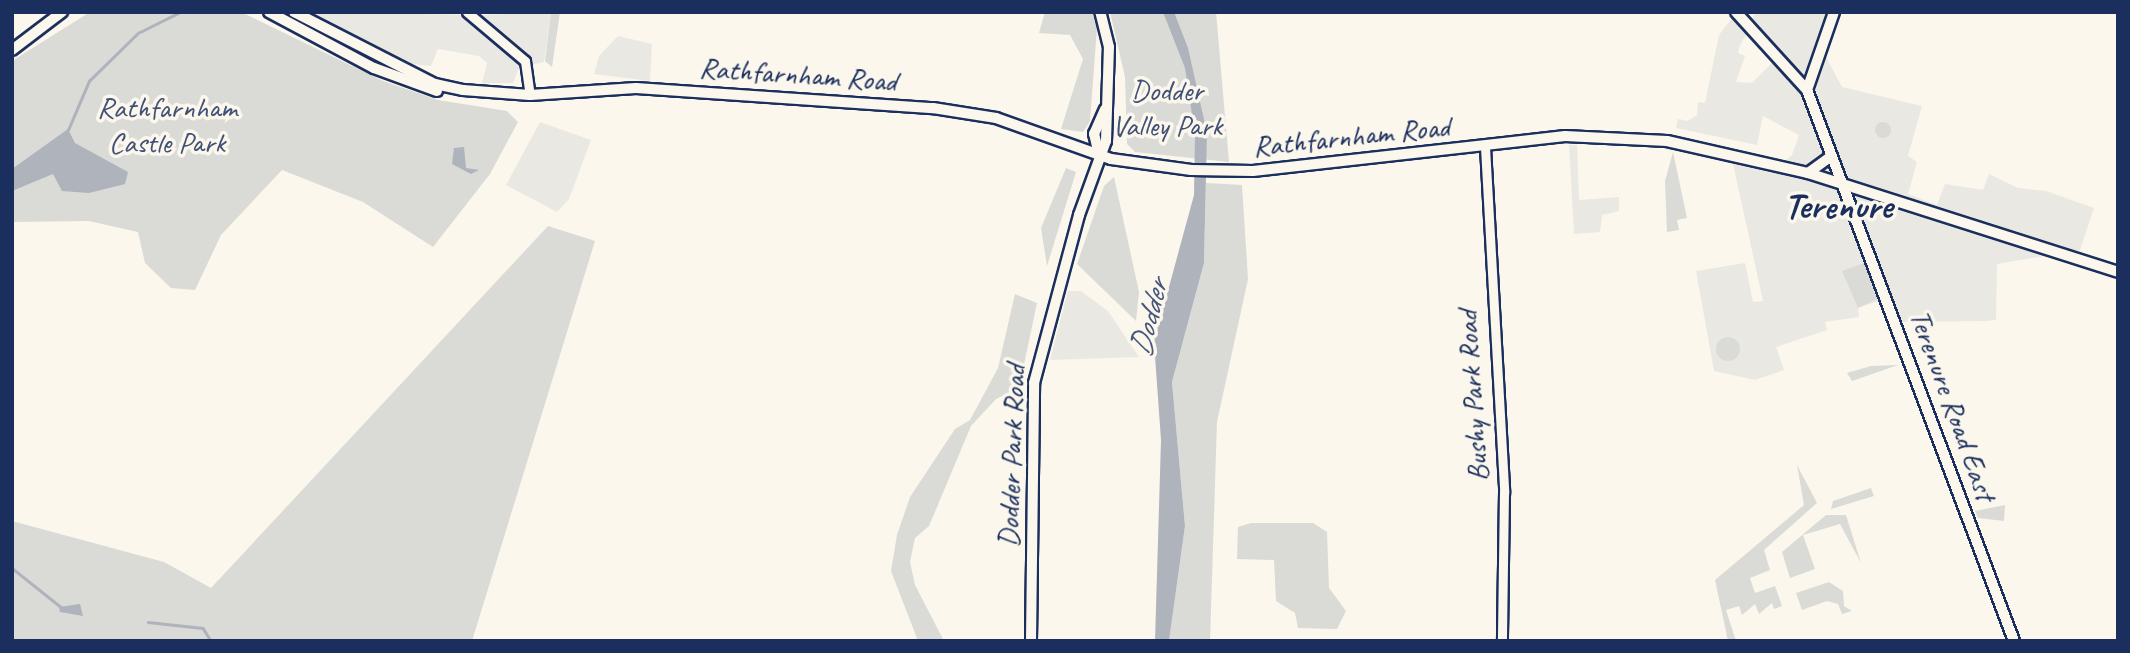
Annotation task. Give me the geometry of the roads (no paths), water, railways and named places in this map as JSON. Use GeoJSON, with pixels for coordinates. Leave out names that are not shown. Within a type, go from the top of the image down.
{"type":"FeatureCollection","features":[{"type":"Feature","properties":{"kind":"main road"},"geometry":{"type":"LineString","coordinates":[[12,50],[62,12]]}},
{"type":"Feature","properties":{"kind":"main road","name":"Rathfarnham Road"},"geometry":{"type":"LineString","coordinates":[[269,12],[374,68],[433,90],[483,100],[636,89],[933,108],[996,118],[1099,155],[1191,170],[1213,172],[1485,147],[1565,136],[1628,137],[1694,145],[1808,173],[1843,187],[2118,272]]}},
{"type":"Feature","properties":{"kind":"main road","name":"Rathfarnham Road"},"geometry":{"type":"LineString","coordinates":[[294,12],[435,84],[530,95]]}},
{"type":"Feature","properties":{"kind":"main road","name":"Dodder Park Road"},"geometry":{"type":"LineString","coordinates":[[1031,641],[1034,383],[1099,155],[1094,134],[1105,108],[1109,47],[1100,12]]}},
{"type":"Feature","properties":{"kind":"main road"},"geometry":{"type":"LineString","coordinates":[[1736,12],[1807,90],[1834,12]]}},
{"type":"Feature","properties":{"kind":"main road","name":"Terenure Road East"},"geometry":{"type":"LineString","coordinates":[[1807,90],[2014,641]]}},
{"type":"Feature","properties":{"kind":"main road"},"geometry":{"type":"LineString","coordinates":[[1808,173],[1831,156]]}},
{"type":"Feature","properties":{"kind":"street"},"geometry":{"type":"LineString","coordinates":[[467,12],[525,61],[530,95]]}},
{"type":"Feature","properties":{"kind":"street","name":"Bushy Park Road"},"geometry":{"type":"LineString","coordinates":[[1485,147],[1504,492],[1502,641]]}},
{"type":"Feature","properties":{"kind":"waterway"},"geometry":{"type":"LineString","coordinates":[[140,32],[180,12]]}},
{"type":"Feature","properties":{"kind":"waterway"},"geometry":{"type":"LineString","coordinates":[[68,130],[89,81],[138,33]]}},
{"type":"Feature","properties":{"kind":"waterway"},"geometry":{"type":"LineString","coordinates":[[12,568],[61,607]]}},
{"type":"Feature","properties":{"kind":"waterway"},"geometry":{"type":"LineString","coordinates":[[148,622],[203,628],[211,641]]}},
{"type":"Feature","properties":{"kind":"district","name":"Terenure"},"geometry":{"type":"Point","coordinates":[1838,206]}},
{"type":"Feature","properties":{"kind":"park label","name":"Dodder Valley Park"},"geometry":{"type":"Point","coordinates":[1167,107]}},
{"type":"Feature","properties":{"kind":"park label","name":"Rathfarnham Castle Park"},"geometry":{"type":"Point","coordinates":[167,124]}},
{"type":"Feature","properties":{"kind":"water label","name":"Dodder"},"geometry":{"type":"Point","coordinates":[1149,318]}}]}
